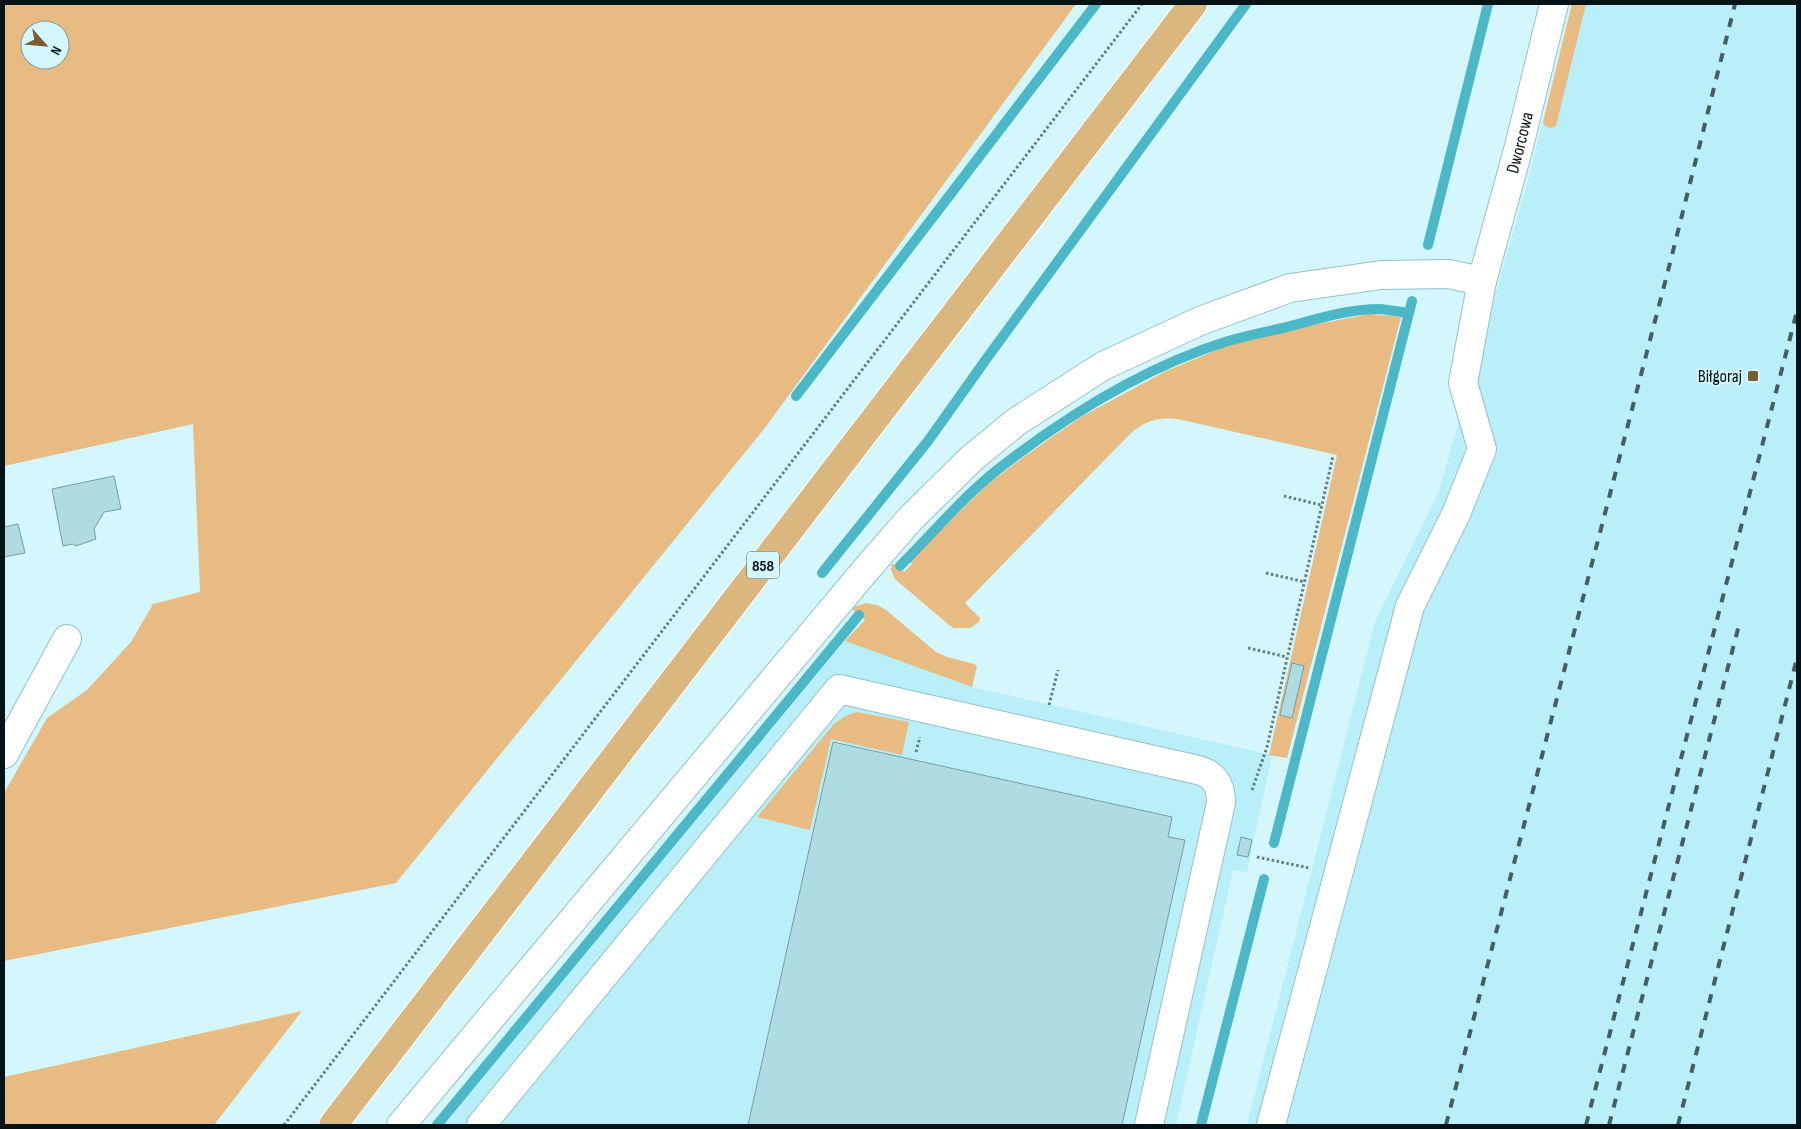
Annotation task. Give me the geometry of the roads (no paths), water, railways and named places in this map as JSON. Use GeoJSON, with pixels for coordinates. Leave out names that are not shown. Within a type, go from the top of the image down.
{"type":"FeatureCollection","features":[{"type":"Feature","properties":{"kind":"main road","name":"858"},"geometry":{"type":"LineString","coordinates":[[333,1125],[1193,4]]}},
{"type":"Feature","properties":{"kind":"street","name":"Dworcowa"},"geometry":{"type":"LineString","coordinates":[[1271,1125],[1410,606],[1456,514],[1482,449],[1463,383],[1482,281],[1518,150],[1554,4]]}},
{"type":"Feature","properties":{"kind":"street"},"geometry":{"type":"LineString","coordinates":[[401,1125],[910,519],[971,459],[1016,422],[1103,366],[1200,322],[1290,288],[1381,275],[1448,274],[1482,281]]}},
{"type":"Feature","properties":{"kind":"street"},"geometry":{"type":"LineString","coordinates":[[4,754],[67,638]]}},
{"type":"Feature","properties":{"kind":"street"},"geometry":{"type":"LineString","coordinates":[[481,1125],[840,689],[1207,772],[1214,778],[1219,786],[1220,803],[1149,1125]]}},
{"type":"Feature","properties":{"kind":"waterway"},"geometry":{"type":"LineString","coordinates":[[796,396],[1096,4]]}},
{"type":"Feature","properties":{"kind":"waterway"},"geometry":{"type":"LineString","coordinates":[[822,573],[928,441],[1246,4]]}},
{"type":"Feature","properties":{"kind":"waterway"},"geometry":{"type":"LineString","coordinates":[[1428,245],[1488,4]]}},
{"type":"Feature","properties":{"kind":"waterway"},"geometry":{"type":"LineString","coordinates":[[1274,843],[1412,301]]}},
{"type":"Feature","properties":{"kind":"waterway"},"geometry":{"type":"LineString","coordinates":[[900,566],[959,504],[997,470],[1078,412],[1136,379],[1197,352],[1255,334],[1367,309],[1409,313]]}},
{"type":"Feature","properties":{"kind":"waterway"},"geometry":{"type":"LineString","coordinates":[[437,1125],[859,615]]}},
{"type":"Feature","properties":{"kind":"waterway"},"geometry":{"type":"LineString","coordinates":[[1201,1125],[1264,879]]}},
{"type":"Feature","properties":{"kind":"railway"},"geometry":{"type":"LineString","coordinates":[[1446,1125],[1669,267],[1735,4]]}},
{"type":"Feature","properties":{"kind":"railway"},"geometry":{"type":"LineString","coordinates":[[1586,1125],[1797,311]]}},
{"type":"Feature","properties":{"kind":"railway"},"geometry":{"type":"LineString","coordinates":[[1609,1125],[1739,625]]}},
{"type":"Feature","properties":{"kind":"railway"},"geometry":{"type":"LineString","coordinates":[[1678,1125],[1797,658]]}},
{"type":"Feature","properties":{"kind":"place","name":"Biłgoraj"},"geometry":{"type":"Point","coordinates":[1753,376]}}]}
